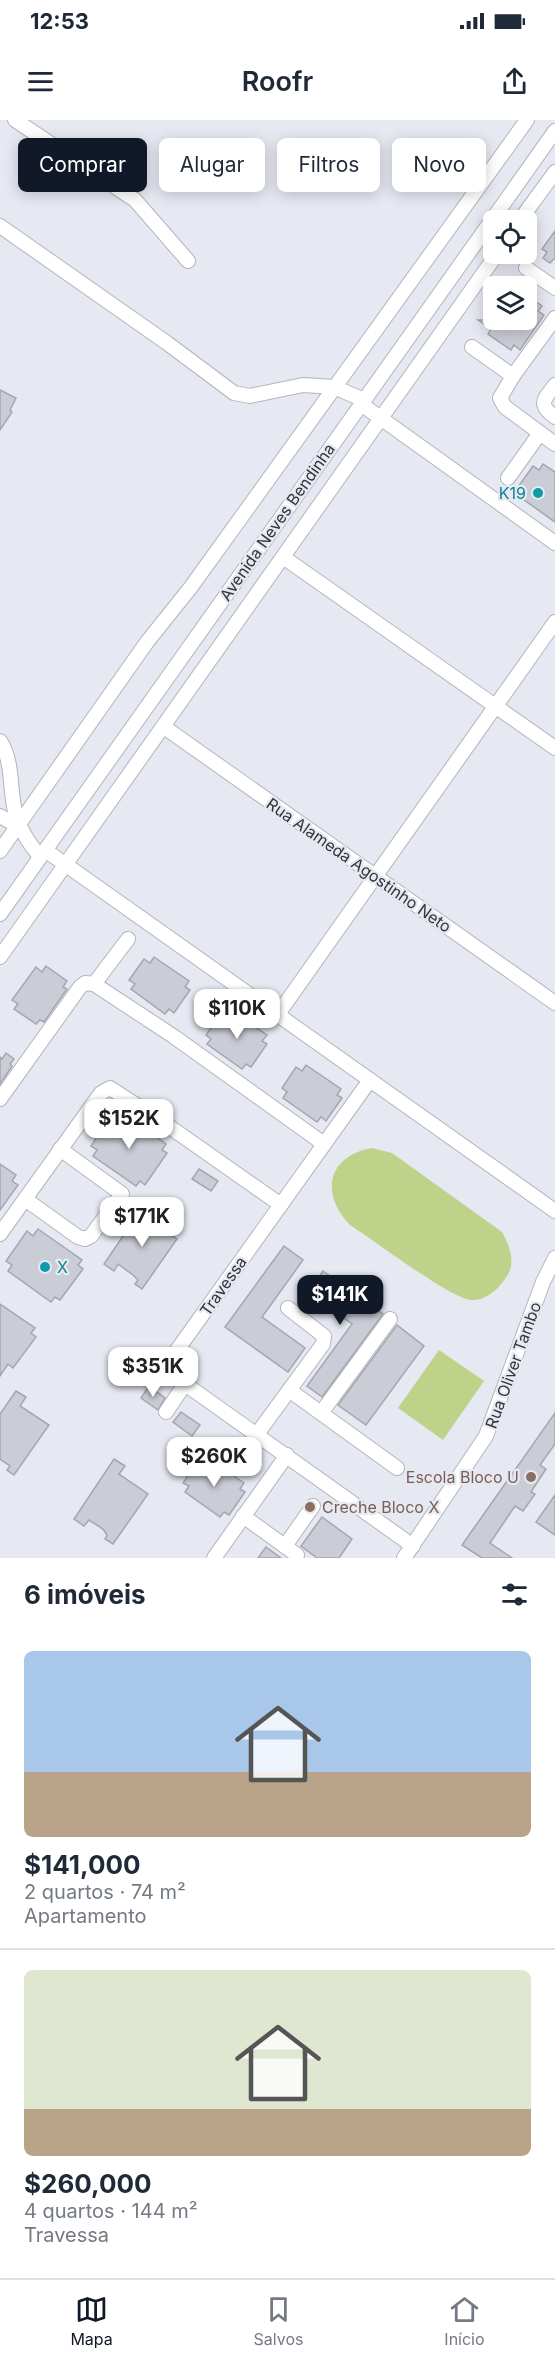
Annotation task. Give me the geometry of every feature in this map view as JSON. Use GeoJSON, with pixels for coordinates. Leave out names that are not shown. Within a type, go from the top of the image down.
{"type":"FeatureCollection","features":[{"type":"Feature","properties":{"kind":"street"},"geometry":{"type":"LineString","coordinates":[[15,120],[135,200],[188,261]]}},
{"type":"Feature","properties":{"kind":"street"},"geometry":{"type":"LineString","coordinates":[[0,851],[147,642],[191,587],[527,120]]}},
{"type":"Feature","properties":{"kind":"street","name":"Avenida Neves Bendinha"},"geometry":{"type":"LineString","coordinates":[[0,914],[555,131]]}},
{"type":"Feature","properties":{"kind":"street"},"geometry":{"type":"LineString","coordinates":[[527,210],[555,172]]}},
{"type":"Feature","properties":{"kind":"street"},"geometry":{"type":"LineString","coordinates":[[0,226],[234,393],[250,396],[303,385],[334,387],[362,402],[555,543]]}},
{"type":"Feature","properties":{"kind":"street","name":"Avenida Neves Bendinha"},"geometry":{"type":"LineString","coordinates":[[0,957],[490,264]]}},
{"type":"Feature","properties":{"kind":"street"},"geometry":{"type":"LineString","coordinates":[[526,268],[555,288]]}},
{"type":"Feature","properties":{"kind":"street"},"geometry":{"type":"LineString","coordinates":[[555,318],[513,376],[502,394],[501,404],[555,444]]}},
{"type":"Feature","properties":{"kind":"street"},"geometry":{"type":"LineString","coordinates":[[472,347],[513,376]]}},
{"type":"Feature","properties":{"kind":"street"},"geometry":{"type":"LineString","coordinates":[[555,385],[543,401],[545,410],[555,417]]}},
{"type":"Feature","properties":{"kind":"street"},"geometry":{"type":"LineString","coordinates":[[508,478],[540,433]]}},
{"type":"Feature","properties":{"kind":"street"},"geometry":{"type":"LineString","coordinates":[[283,557],[555,748]]}},
{"type":"Feature","properties":{"kind":"street"},"geometry":{"type":"LineString","coordinates":[[278,1014],[555,622]]}},
{"type":"Feature","properties":{"kind":"street","name":"Rua Alameda Agostinho Neto"},"geometry":{"type":"LineString","coordinates":[[164,727],[555,1003]]}},
{"type":"Feature","properties":{"kind":"street"},"geometry":{"type":"LineString","coordinates":[[0,741],[9,765],[18,825],[26,839],[43,853],[66,864],[555,1211]]}},
{"type":"Feature","properties":{"kind":"street"},"geometry":{"type":"LineString","coordinates":[[0,816],[18,825]]}},
{"type":"Feature","properties":{"kind":"street"},"geometry":{"type":"LineString","coordinates":[[94,984],[128,939]]}},
{"type":"Feature","properties":{"kind":"street"},"geometry":{"type":"LineString","coordinates":[[0,1099],[80,987],[85,983],[94,984],[173,1036],[324,1144]]}},
{"type":"Feature","properties":{"kind":"street","name":"Travessa"},"geometry":{"type":"LineString","coordinates":[[185,1384],[173,1368],[175,1353],[370,1080]]}},
{"type":"Feature","properties":{"kind":"street"},"geometry":{"type":"LineString","coordinates":[[0,1234],[101,1093],[110,1088],[159,1119],[281,1205]]}},
{"type":"Feature","properties":{"kind":"street"},"geometry":{"type":"LineString","coordinates":[[25,1199],[84,1239],[91,1236],[122,1194],[60,1149]]}},
{"type":"Feature","properties":{"kind":"street","name":"Rua Oliver Tambo"},"geometry":{"type":"LineString","coordinates":[[404,1558],[490,1428],[543,1282],[555,1258]]}},
{"type":"Feature","properties":{"kind":"street"},"geometry":{"type":"LineString","coordinates":[[257,1434],[323,1344],[324,1336],[288,1308]]}},
{"type":"Feature","properties":{"kind":"street"},"geometry":{"type":"LineString","coordinates":[[321,1413],[390,1319]]}},
{"type":"Feature","properties":{"kind":"street"},"geometry":{"type":"LineString","coordinates":[[166,1412],[185,1384],[413,1546]]}},
{"type":"Feature","properties":{"kind":"street"},"geometry":{"type":"LineString","coordinates":[[290,1390],[397,1468]]}},
{"type":"Feature","properties":{"kind":"street"},"geometry":{"type":"LineString","coordinates":[[214,1558],[287,1455]]}},
{"type":"Feature","properties":{"kind":"street"},"geometry":{"type":"LineString","coordinates":[[285,1546],[313,1506]]}},
{"type":"Feature","properties":{"kind":"street"},"geometry":{"type":"LineString","coordinates":[[243,1516],[297,1557]]}},
{"type":"Feature","properties":{"kind":"green space"},"geometry":{"type":"Polygon","coordinates":[[[372,1148],[392,1153],[502,1232],[510,1250],[511,1267],[495,1290],[482,1299],[471,1300],[460,1297],[429,1279],[350,1225],[334,1201],[333,1178],[337,1168],[345,1159],[357,1152],[372,1148]]]}},
{"type":"Feature","properties":{"kind":"green space"},"geometry":{"type":"Polygon","coordinates":[[[439,1350],[484,1381],[443,1440],[398,1408],[439,1350]]]}},
{"type":"Feature","properties":{"kind":"building"},"geometry":{"type":"Polygon","coordinates":[[[555,231],[555,258],[550,263],[543,258],[547,252],[542,249],[555,231]]]}},
{"type":"Feature","properties":{"kind":"building"},"geometry":{"type":"Polygon","coordinates":[[[537,303],[542,306],[538,311],[544,315],[537,325],[537,303]]]}},
{"type":"Feature","properties":{"kind":"building"},"geometry":{"type":"Polygon","coordinates":[[[490,330],[534,330],[520,350],[514,345],[511,350],[488,334],[490,330]]]}},
{"type":"Feature","properties":{"kind":"building"},"geometry":{"type":"Polygon","coordinates":[[[0,390],[16,398],[10,410],[12,412],[0,430],[0,390]]]}},
{"type":"Feature","properties":{"kind":"building","name":"K19"},"geometry":{"type":"Polygon","coordinates":[[[543,464],[555,472],[555,522],[520,497],[523,491],[518,487],[533,466],[539,470],[543,464]]]}},
{"type":"Feature","properties":{"kind":"building"},"geometry":{"type":"Polygon","coordinates":[[[154,957],[189,981],[185,987],[190,990],[174,1013],[169,1009],[165,1014],[131,989],[135,984],[129,980],[144,959],[150,963],[154,957]]]}},
{"type":"Feature","properties":{"kind":"building"},"geometry":{"type":"Polygon","coordinates":[[[46,966],[67,981],[63,987],[67,989],[44,1022],[40,1020],[36,1024],[14,1009],[18,1004],[12,1000],[36,967],[42,972],[46,966]]]}},
{"type":"Feature","properties":{"kind":"building"},"geometry":{"type":"Polygon","coordinates":[[[231,1011],[267,1035],[262,1041],[267,1044],[251,1067],[246,1064],[242,1069],[207,1044],[211,1039],[206,1035],[221,1013],[227,1017],[231,1011]]]}},
{"type":"Feature","properties":{"kind":"building"},"geometry":{"type":"Polygon","coordinates":[[[6,1053],[14,1059],[0,1084],[0,1057],[2,1059],[6,1053]]]}},
{"type":"Feature","properties":{"kind":"building"},"geometry":{"type":"Polygon","coordinates":[[[306,1065],[341,1089],[337,1095],[342,1098],[326,1121],[321,1117],[317,1122],[283,1098],[287,1092],[282,1088],[296,1067],[302,1071],[306,1065]]]}},
{"type":"Feature","properties":{"kind":"building"},"geometry":{"type":"Polygon","coordinates":[[[122,1114],[166,1144],[162,1150],[167,1153],[145,1185],[140,1181],[136,1186],[93,1156],[97,1150],[91,1146],[103,1128],[112,1116],[118,1120],[122,1114]]]}},
{"type":"Feature","properties":{"kind":"building"},"geometry":{"type":"Polygon","coordinates":[[[0,1164],[16,1175],[12,1181],[18,1185],[0,1210],[0,1164]]]}},
{"type":"Feature","properties":{"kind":"building"},"geometry":{"type":"Polygon","coordinates":[[[199,1169],[218,1181],[211,1191],[192,1179],[199,1169]]]}},
{"type":"Feature","properties":{"kind":"building","name":"X"},"geometry":{"type":"Polygon","coordinates":[[[144,1205],[154,1212],[148,1220],[177,1239],[142,1289],[135,1284],[138,1280],[118,1264],[114,1271],[104,1264],[144,1205]]]}},
{"type":"Feature","properties":{"kind":"building","name":"X"},"geometry":{"type":"Polygon","coordinates":[[[38,1229],[82,1260],[78,1265],[83,1269],[60,1300],[55,1297],[51,1302],[8,1271],[12,1265],[6,1261],[27,1231],[33,1236],[38,1229]]]}},
{"type":"Feature","properties":{"kind":"building"},"geometry":{"type":"Polygon","coordinates":[[[284,1246],[303,1260],[262,1317],[305,1348],[288,1372],[225,1327],[284,1246]]]}},
{"type":"Feature","properties":{"kind":"building"},"geometry":{"type":"Polygon","coordinates":[[[323,1271],[383,1314],[322,1397],[307,1386],[352,1324],[326,1305],[320,1314],[302,1300],[323,1271]]]}},
{"type":"Feature","properties":{"kind":"building"},"geometry":{"type":"Polygon","coordinates":[[[0,1304],[35,1328],[31,1333],[36,1337],[13,1368],[8,1364],[0,1376],[0,1304]]]}},
{"type":"Feature","properties":{"kind":"building"},"geometry":{"type":"Polygon","coordinates":[[[397,1325],[424,1346],[366,1425],[338,1405],[397,1325]]]}},
{"type":"Feature","properties":{"kind":"building"},"geometry":{"type":"Polygon","coordinates":[[[149,1386],[165,1398],[158,1410],[141,1398],[149,1386]]]}},
{"type":"Feature","properties":{"kind":"building"},"geometry":{"type":"Polygon","coordinates":[[[16,1391],[26,1397],[20,1406],[49,1425],[14,1475],[7,1470],[10,1466],[0,1459],[0,1414],[16,1391]]]}},
{"type":"Feature","properties":{"kind":"building"},"geometry":{"type":"Polygon","coordinates":[[[181,1412],[200,1425],[192,1436],[173,1422],[181,1412]]]}},
{"type":"Feature","properties":{"kind":"building"},"geometry":{"type":"Polygon","coordinates":[[[555,1413],[555,1444],[540,1465],[546,1469],[531,1492],[535,1494],[523,1511],[515,1506],[490,1543],[512,1558],[482,1558],[462,1545],[555,1413]]]}},
{"type":"Feature","properties":{"kind":"building"},"geometry":{"type":"Polygon","coordinates":[[[114,1459],[125,1466],[119,1474],[148,1494],[113,1544],[105,1539],[107,1535],[103,1529],[89,1520],[84,1526],[74,1519],[114,1459]]]}},
{"type":"Feature","properties":{"kind":"building"},"geometry":{"type":"Polygon","coordinates":[[[209,1459],[244,1483],[240,1489],[245,1492],[229,1515],[224,1512],[220,1517],[185,1492],[189,1486],[183,1483],[198,1461],[204,1465],[209,1459]]]}},
{"type":"Feature","properties":{"kind":"building"},"geometry":{"type":"Polygon","coordinates":[[[555,1495],[555,1535],[536,1522],[555,1495]]]}},
{"type":"Feature","properties":{"kind":"building"},"geometry":{"type":"Polygon","coordinates":[[[322,1517],[352,1539],[339,1558],[317,1558],[301,1546],[322,1517]]]}},
{"type":"Feature","properties":{"kind":"building"},"geometry":{"type":"Polygon","coordinates":[[[266,1547],[281,1558],[258,1558],[266,1547]]]}},
{"type":"Feature","properties":{"kind":"place","name":"K19"},"geometry":{"type":"Point","coordinates":[538,493]}},
{"type":"Feature","properties":{"kind":"place","name":"X"},"geometry":{"type":"Point","coordinates":[45,1267]}},
{"type":"Feature","properties":{"kind":"place","name":"Escola Bloco U"},"geometry":{"type":"Point","coordinates":[531,1477]}},
{"type":"Feature","properties":{"kind":"place","name":"Creche Bloco X"},"geometry":{"type":"Point","coordinates":[310,1507]}}]}
